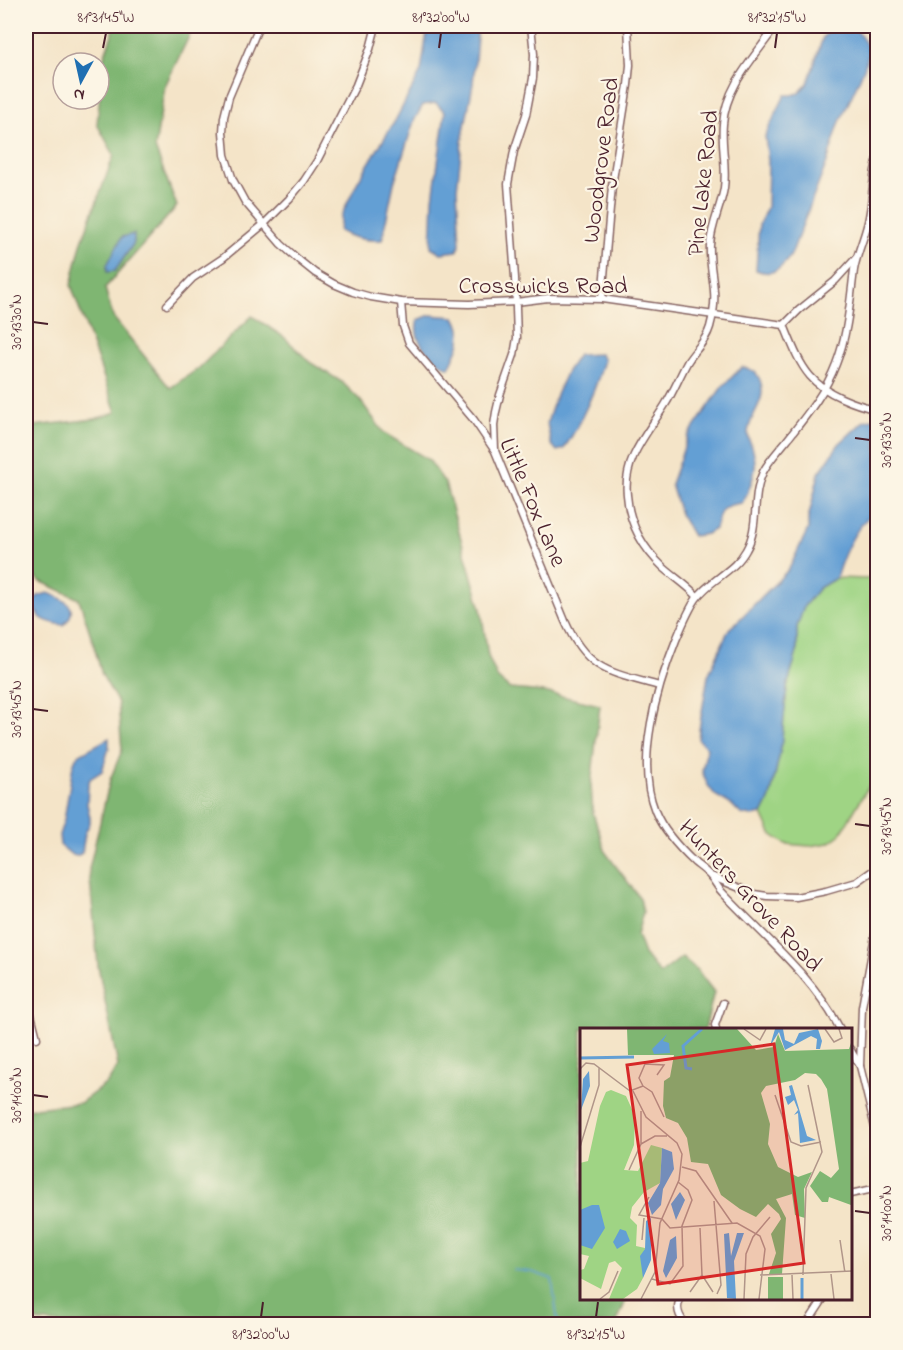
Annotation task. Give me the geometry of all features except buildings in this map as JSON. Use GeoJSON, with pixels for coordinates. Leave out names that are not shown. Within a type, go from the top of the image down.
{"type":"FeatureCollection","features":[{"type":"Feature","properties":{"kind":"street","name":"Crosswicks Road"},"geometry":{"type":"LineString","coordinates":[[260,26],[229,97],[224,117],[223,132],[228,168],[245,202],[281,244],[315,273],[334,284],[371,297],[401,302],[469,304],[548,298],[602,299],[784,325]]}},
{"type":"Feature","properties":{"kind":"street"},"geometry":{"type":"LineString","coordinates":[[167,305],[193,278],[223,258],[264,224],[304,181],[317,161],[356,85],[376,26]]}},
{"type":"Feature","properties":{"kind":"street"},"geometry":{"type":"LineString","coordinates":[[495,451],[496,412],[517,338],[508,184],[533,78],[534,54],[531,26]]}},
{"type":"Feature","properties":{"kind":"street","name":"Woodgrove Road"},"geometry":{"type":"LineString","coordinates":[[602,299],[612,186],[630,65],[628,26]]}},
{"type":"Feature","properties":{"kind":"street","name":"Pine Lake Road"},"geometry":{"type":"LineString","coordinates":[[698,596],[656,559],[643,542],[631,518],[627,479],[636,449],[665,405],[709,328],[714,291],[710,246],[724,187],[723,129],[726,105],[744,70],[776,26]]}},
{"type":"Feature","properties":{"kind":"street","name":"Hunters Grove Road"},"geometry":{"type":"LineString","coordinates":[[839,1028],[824,1001],[798,970],[721,892],[711,876],[667,832],[654,811],[647,779],[647,761],[659,686],[690,610],[698,596],[736,564],[743,555],[752,538],[756,494],[761,476],[771,459],[816,403],[836,365],[843,342],[856,257],[867,226],[878,157]]}},
{"type":"Feature","properties":{"kind":"street"},"geometry":{"type":"LineString","coordinates":[[856,257],[835,281],[784,325],[810,376],[825,389],[853,403],[878,410]]}},
{"type":"Feature","properties":{"kind":"street","name":"Little Fox Lane"},"geometry":{"type":"LineString","coordinates":[[401,302],[403,326],[410,344],[474,420],[495,451],[565,621],[578,646],[589,659],[607,670],[659,686]]}},
{"type":"Feature","properties":{"kind":"street"},"geometry":{"type":"LineString","coordinates":[[711,876],[754,894],[796,897],[857,882],[878,867]]}},
{"type":"Feature","properties":{"kind":"street"},"geometry":{"type":"LineString","coordinates":[[878,919],[862,1006],[860,1066],[878,1140]]}},
{"type":"Feature","properties":{"kind":"street"},"geometry":{"type":"LineString","coordinates":[[26,995],[37,1038]]}},
{"type":"Feature","properties":{"kind":"street"},"geometry":{"type":"LineString","coordinates":[[716,1028],[723,1002]]}},
{"type":"Feature","properties":{"kind":"street"},"geometry":{"type":"LineString","coordinates":[[852,1052],[860,1066]]}},
{"type":"Feature","properties":{"kind":"street"},"geometry":{"type":"LineString","coordinates":[[852,1194],[878,1188]]}},
{"type":"Feature","properties":{"kind":"street"},"geometry":{"type":"LineString","coordinates":[[680,1299],[678,1310],[680,1318],[686,1324]]}},
{"type":"Feature","properties":{"kind":"street"},"geometry":{"type":"LineString","coordinates":[[807,1324],[823,1299]]}},
{"type":"Feature","properties":{"kind":"green space"},"geometry":{"type":"Polygon","coordinates":[[[115,26],[194,26],[165,86],[155,148],[177,206],[105,288],[113,317],[170,388],[199,368],[252,316],[284,337],[311,363],[342,382],[360,400],[384,433],[429,460],[445,483],[481,609],[488,656],[498,679],[510,689],[544,692],[600,705],[591,785],[593,813],[606,853],[640,898],[643,912],[637,935],[644,954],[660,974],[682,957],[697,970],[714,992],[705,1028],[580,1028],[580,1299],[627,1299],[616,1324],[62,1324],[26,1320],[26,1109],[80,1103],[108,1082],[118,1066],[98,966],[89,869],[110,780],[122,750],[118,703],[102,675],[79,599],[40,581],[26,570],[26,427],[95,419],[116,412],[71,285],[81,244],[114,155],[97,124],[98,111],[111,111],[111,51],[106,51],[115,26]]]}},
{"type":"Feature","properties":{"kind":"green space"},"geometry":{"type":"Polygon","coordinates":[[[877,577],[877,772],[840,835],[829,843],[809,846],[786,844],[771,834],[762,814],[770,798],[781,748],[787,687],[797,652],[797,627],[804,606],[819,588],[836,578],[877,577]]]}},
{"type":"Feature","properties":{"kind":"water"},"geometry":{"type":"Polygon","coordinates":[[[428,26],[478,26],[473,84],[462,142],[457,189],[460,244],[457,251],[441,253],[431,247],[433,199],[445,112],[436,103],[423,105],[414,121],[394,183],[382,240],[349,236],[339,231],[341,216],[358,181],[395,121],[421,71],[428,26]]]}},
{"type":"Feature","properties":{"kind":"water"},"geometry":{"type":"Polygon","coordinates":[[[835,26],[850,26],[865,42],[869,52],[864,69],[839,124],[827,162],[791,255],[776,270],[762,272],[756,270],[759,225],[767,207],[768,161],[765,136],[785,95],[799,93],[808,83],[823,37],[835,26]]]}},
{"type":"Feature","properties":{"kind":"water"},"geometry":{"type":"Polygon","coordinates":[[[134,234],[134,243],[115,271],[107,272],[107,265],[122,237],[134,234]]]}},
{"type":"Feature","properties":{"kind":"water"},"geometry":{"type":"Polygon","coordinates":[[[430,315],[455,317],[459,324],[460,342],[449,368],[430,355],[420,342],[418,320],[430,315]]]}},
{"type":"Feature","properties":{"kind":"water"},"geometry":{"type":"Polygon","coordinates":[[[600,354],[604,360],[590,400],[564,449],[557,451],[551,444],[547,423],[556,395],[567,371],[578,355],[600,354]]]}},
{"type":"Feature","properties":{"kind":"water"},"geometry":{"type":"Polygon","coordinates":[[[742,367],[750,369],[759,377],[762,388],[762,395],[748,433],[755,461],[753,476],[742,503],[730,505],[722,510],[715,529],[707,534],[693,536],[680,514],[671,484],[688,436],[722,387],[742,367]]]}},
{"type":"Feature","properties":{"kind":"water"},"geometry":{"type":"Polygon","coordinates":[[[877,420],[877,510],[869,516],[857,532],[842,560],[836,578],[819,588],[804,606],[797,627],[797,652],[787,687],[781,748],[770,798],[762,814],[752,816],[741,814],[732,805],[715,795],[702,771],[707,748],[698,739],[708,676],[729,629],[789,569],[808,529],[808,519],[819,473],[839,444],[864,421],[877,420]]]}},
{"type":"Feature","properties":{"kind":"water"},"geometry":{"type":"Polygon","coordinates":[[[48,593],[65,601],[71,609],[69,619],[63,625],[40,617],[35,609],[33,603],[38,596],[48,593]]]}},
{"type":"Feature","properties":{"kind":"water"},"geometry":{"type":"Polygon","coordinates":[[[109,738],[109,748],[102,771],[90,779],[88,786],[87,804],[90,823],[85,833],[82,853],[77,856],[72,855],[60,845],[59,835],[64,820],[73,765],[80,754],[109,738]]]}},
{"type":"Feature","properties":{"kind":"waterway"},"geometry":{"type":"LineString","coordinates":[[514,1270],[532,1272],[552,1279],[558,1324]]}}]}
